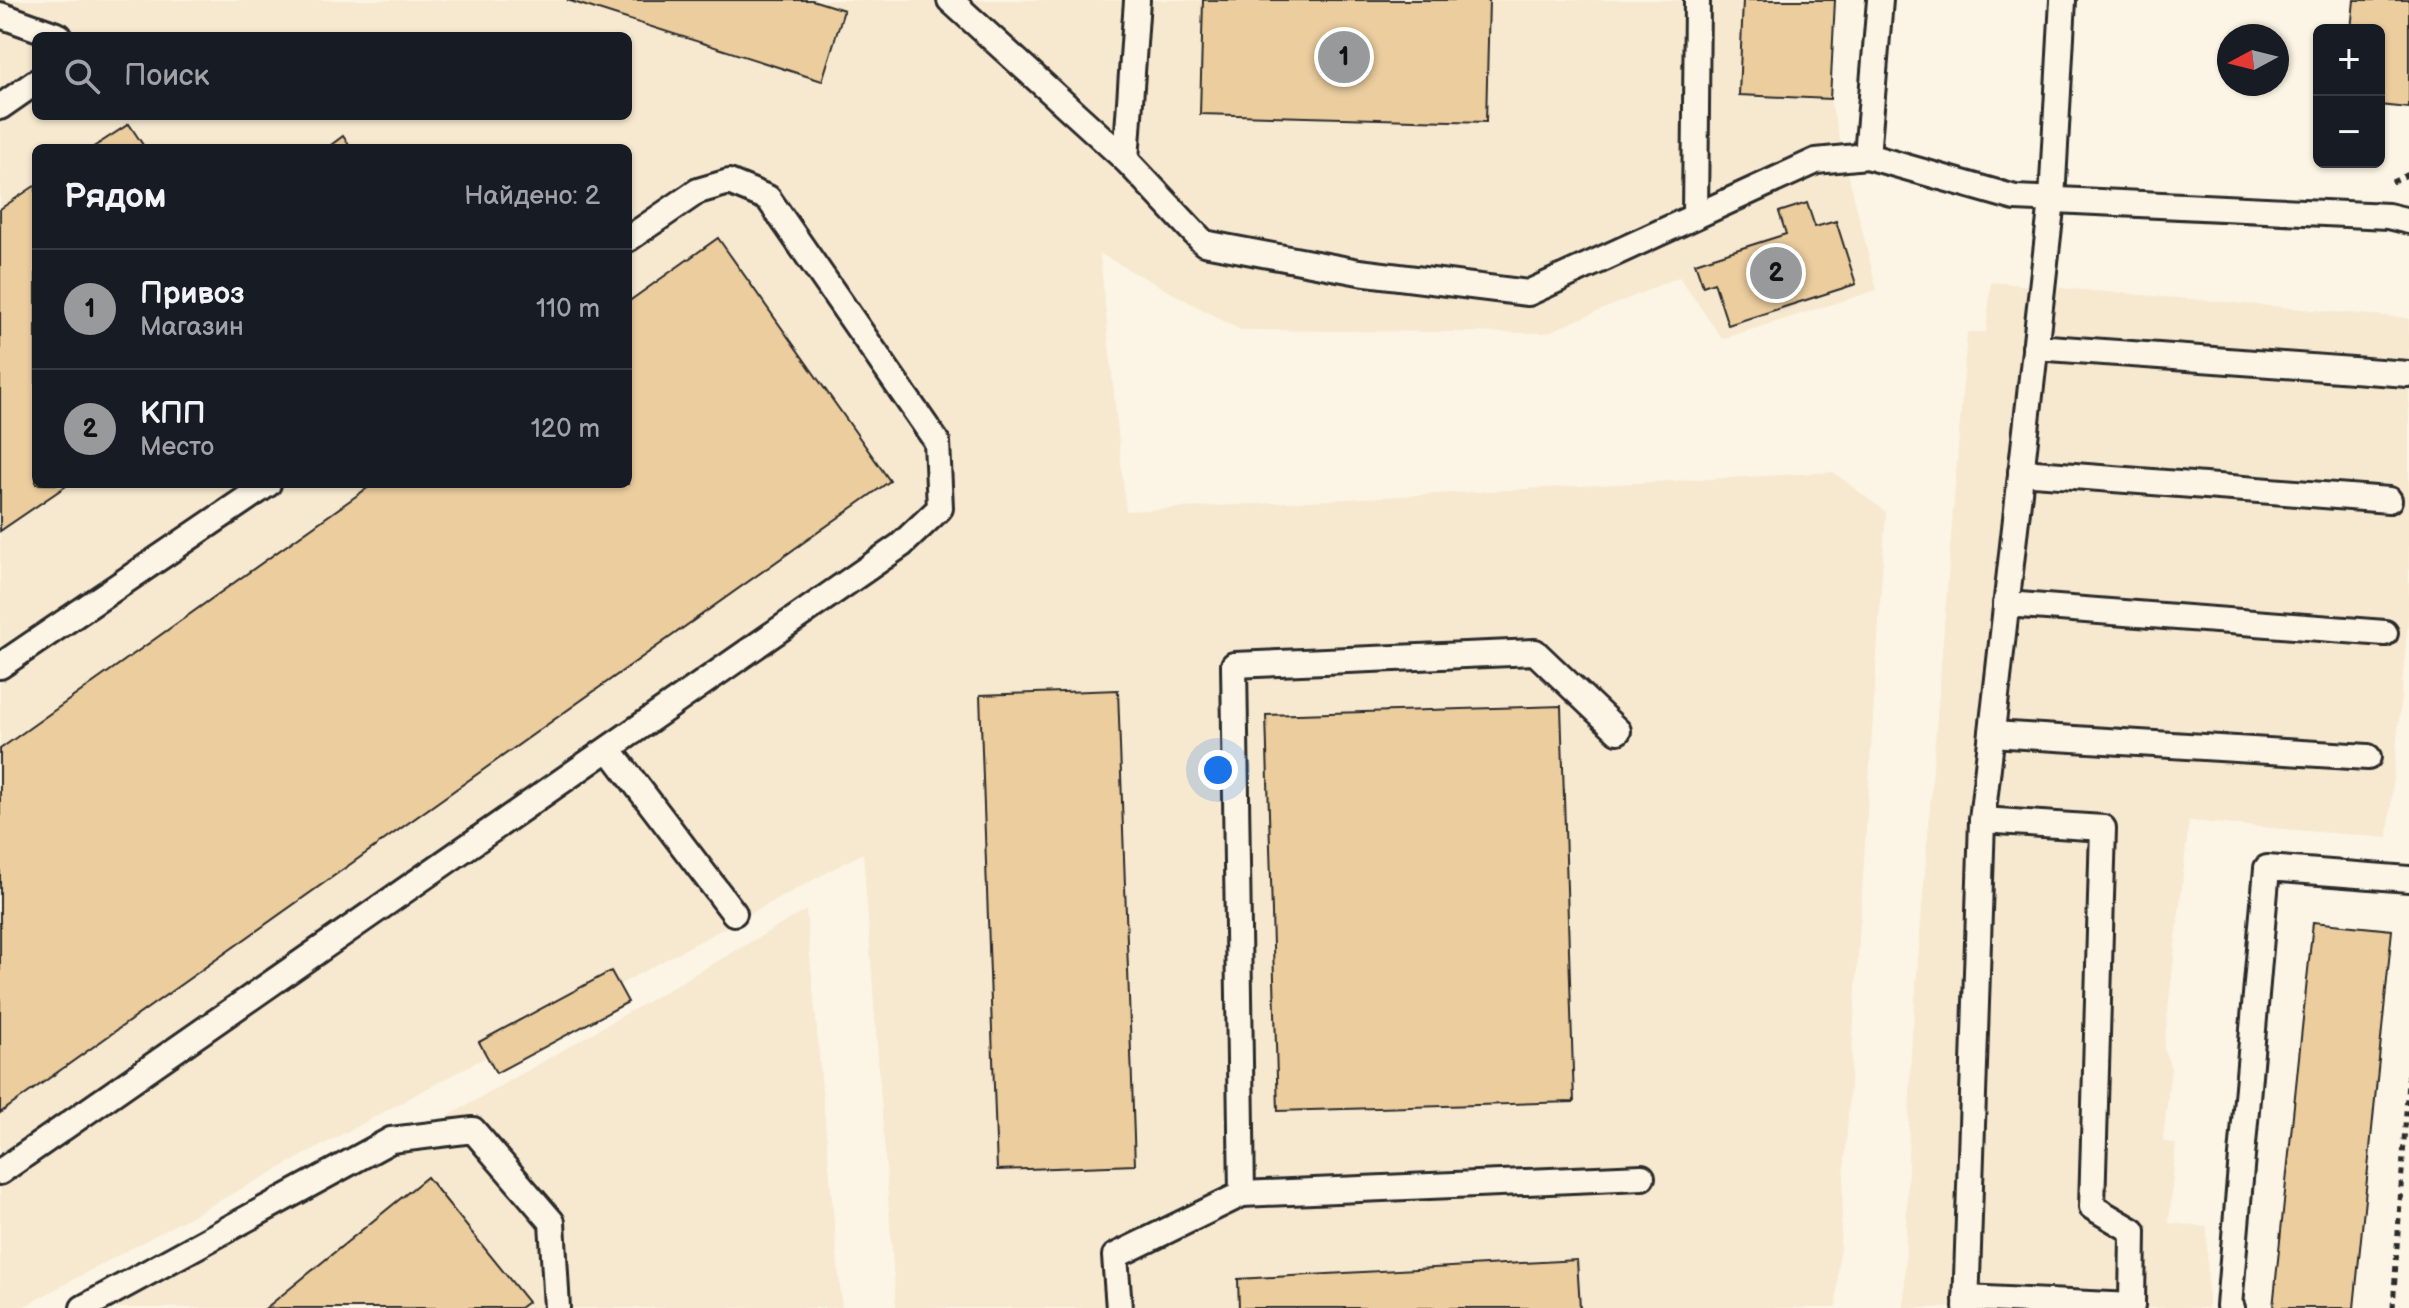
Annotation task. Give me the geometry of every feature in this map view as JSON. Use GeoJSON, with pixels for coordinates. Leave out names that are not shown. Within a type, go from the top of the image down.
{"type":"FeatureCollection","features":[{"type":"Feature","properties":{"kind":"lane"},"geometry":{"type":"LineString","coordinates":[[950,0],[1126,160],[1204,243],[1359,272],[1528,293],[1816,161],[1867,156],[2015,198],[2388,216],[2409,221]]}},
{"type":"Feature","properties":{"kind":"lane"},"geometry":{"type":"LineString","coordinates":[[1126,160],[1137,0]]}},
{"type":"Feature","properties":{"kind":"lane"},"geometry":{"type":"LineString","coordinates":[[1695,216],[1697,0]]}},
{"type":"Feature","properties":{"kind":"lane"},"geometry":{"type":"LineString","coordinates":[[1867,156],[1880,0]]}},
{"type":"Feature","properties":{"kind":"lane"},"geometry":{"type":"LineString","coordinates":[[1982,820],[2103,828],[2092,1207],[2133,1231],[2132,1306],[1966,1303],[1982,820],[2052,200],[2063,0]]}},
{"type":"Feature","properties":{"kind":"lane"},"geometry":{"type":"LineString","coordinates":[[0,15],[48,32]]}},
{"type":"Feature","properties":{"kind":"lane"},"geometry":{"type":"LineString","coordinates":[[0,107],[32,85]]}},
{"type":"Feature","properties":{"kind":"lane"},"geometry":{"type":"LineString","coordinates":[[0,1172],[901,545],[940,508],[937,442],[768,198],[729,182],[698,191],[632,236]]}},
{"type":"Feature","properties":{"kind":"lane"},"geometry":{"type":"LineString","coordinates":[[2035,347],[2408,374]]}},
{"type":"Feature","properties":{"kind":"lane"},"geometry":{"type":"LineString","coordinates":[[2021,472],[2389,500]]}},
{"type":"Feature","properties":{"kind":"lane"},"geometry":{"type":"LineString","coordinates":[[0,666],[262,488]]}},
{"type":"Feature","properties":{"kind":"lane"},"geometry":{"type":"LineString","coordinates":[[2006,604],[2385,633]]}},
{"type":"Feature","properties":{"kind":"lane"},"geometry":{"type":"LineString","coordinates":[[1242,1194],[1234,665],[1535,652],[1618,731]]}},
{"type":"Feature","properties":{"kind":"lane"},"geometry":{"type":"LineString","coordinates":[[1992,734],[2368,757]]}},
{"type":"Feature","properties":{"kind":"lane"},"geometry":{"type":"LineString","coordinates":[[609,749],[734,913]]}},
{"type":"Feature","properties":{"kind":"lane"},"geometry":{"type":"LineString","coordinates":[[2232,1308],[2229,1306],[2267,868],[2409,879]]}},
{"type":"Feature","properties":{"kind":"lane"},"geometry":{"type":"LineString","coordinates":[[83,1308],[391,1140],[473,1130],[552,1222],[557,1308]]}},
{"type":"Feature","properties":{"kind":"lane"},"geometry":{"type":"LineString","coordinates":[[1119,1308],[1115,1256],[1242,1194],[1642,1177]]}},
{"type":"Feature","properties":{"kind":"path"},"geometry":{"type":"LineString","coordinates":[[2393,1308],[2409,1066]]}},
{"type":"Feature","properties":{"kind":"shaded area"},"geometry":{"type":"Polygon","coordinates":[[[0,0],[1835,0],[1830,99],[1877,290],[1722,339],[1679,277],[1547,333],[1240,330],[1100,254],[1126,511],[1833,472],[1886,512],[1836,1308],[896,1308],[863,853],[21,1308],[0,1308],[0,0]]]}},
{"type":"Feature","properties":{"kind":"shaded area"},"geometry":{"type":"Polygon","coordinates":[[[1991,282],[2409,318],[2409,612],[2388,838],[2189,821],[2164,1048],[2171,1068],[2163,1141],[2176,1144],[2169,1223],[2207,1227],[2208,1308],[1904,1308],[1911,1049],[1967,332],[1986,332],[1991,282]]]}},
{"type":"Feature","properties":{"kind":"shaded area"},"geometry":{"type":"Polygon","coordinates":[[[806,910],[842,1308],[115,1308],[806,910]]]}},
{"type":"Feature","properties":{"kind":"building"},"geometry":{"type":"Polygon","coordinates":[[[567,0],[812,0],[844,10],[822,81],[567,0]]]}},
{"type":"Feature","properties":{"kind":"building"},"geometry":{"type":"Polygon","coordinates":[[[1203,0],[1489,0],[1486,122],[1200,114],[1203,0]]]}},
{"type":"Feature","properties":{"kind":"building"},"geometry":{"type":"Polygon","coordinates":[[[1743,0],[1835,0],[1830,99],[1739,95],[1743,0]]]}},
{"type":"Feature","properties":{"kind":"building"},"geometry":{"type":"Polygon","coordinates":[[[2354,0],[2409,0],[2409,108],[2385,106],[2385,24],[2352,24],[2354,0]]]}},
{"type":"Feature","properties":{"kind":"building"},"geometry":{"type":"Polygon","coordinates":[[[129,124],[142,144],[98,144],[129,124]]]}},
{"type":"Feature","properties":{"kind":"building"},"geometry":{"type":"Polygon","coordinates":[[[343,136],[348,144],[332,144],[343,136]]]}},
{"type":"Feature","properties":{"kind":"building"},"geometry":{"type":"Polygon","coordinates":[[[32,188],[32,488],[63,488],[0,531],[0,209],[32,188]]]}},
{"type":"Feature","properties":{"kind":"building"},"geometry":{"type":"Polygon","coordinates":[[[1807,203],[1815,227],[1836,221],[1856,284],[1728,325],[1714,282],[1703,286],[1695,263],[1786,234],[1779,212],[1807,203]]]}},
{"type":"Feature","properties":{"kind":"building"},"geometry":{"type":"Polygon","coordinates":[[[718,238],[890,481],[0,1113],[0,749],[367,488],[632,488],[632,299],[718,238]]]}},
{"type":"Feature","properties":{"kind":"building"},"geometry":{"type":"Polygon","coordinates":[[[1118,690],[1135,1165],[997,1170],[980,695],[1118,690]]]}},
{"type":"Feature","properties":{"kind":"building"},"geometry":{"type":"Polygon","coordinates":[[[1561,706],[1574,1102],[1278,1111],[1266,715],[1561,706]]]}},
{"type":"Feature","properties":{"kind":"building"},"geometry":{"type":"Polygon","coordinates":[[[2313,922],[2392,930],[2354,1308],[2273,1308],[2313,922]]]}},
{"type":"Feature","properties":{"kind":"building"},"geometry":{"type":"Polygon","coordinates":[[[611,971],[628,1002],[496,1073],[479,1042],[611,971]]]}},
{"type":"Feature","properties":{"kind":"building"},"geometry":{"type":"Polygon","coordinates":[[[427,1177],[528,1302],[520,1308],[266,1308],[427,1177]]]}},
{"type":"Feature","properties":{"kind":"building"},"geometry":{"type":"Polygon","coordinates":[[[1577,1260],[1580,1308],[1239,1308],[1238,1279],[1577,1260]]]}},
{"type":"Feature","properties":{"kind":"place","name":"Привоз"},"geometry":{"type":"Point","coordinates":[1344,57]}},
{"type":"Feature","properties":{"kind":"place","name":"КПП"},"geometry":{"type":"Point","coordinates":[1776,273]}}]}
